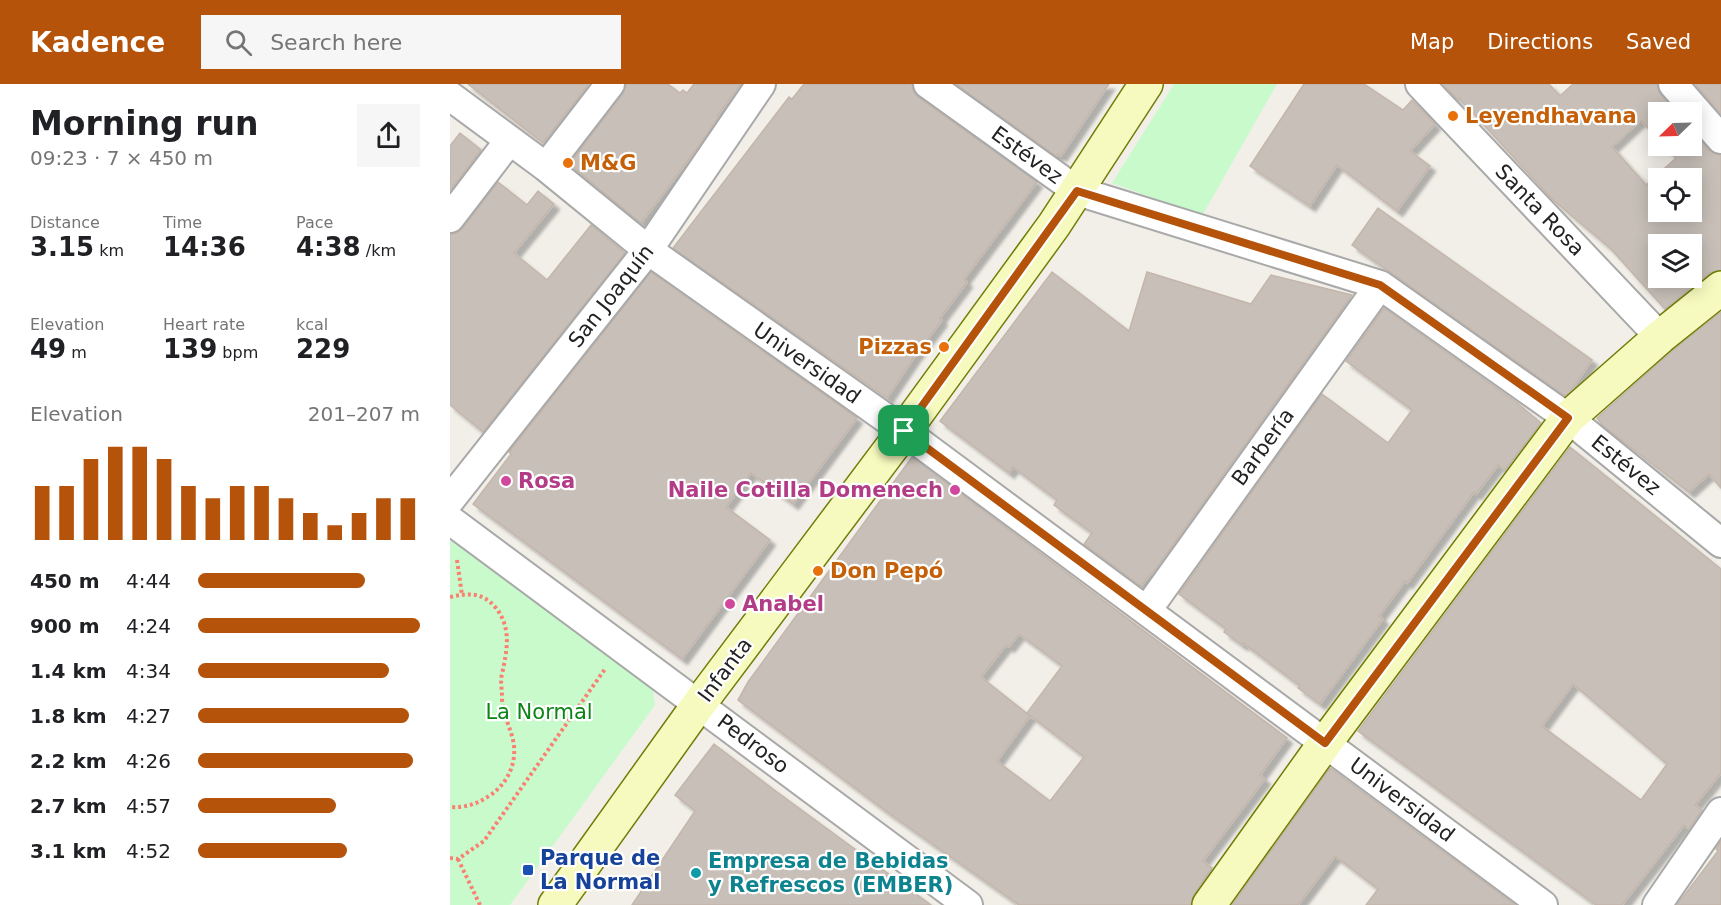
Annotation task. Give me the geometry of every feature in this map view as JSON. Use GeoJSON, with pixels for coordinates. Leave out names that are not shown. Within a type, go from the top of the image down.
{"type":"FeatureCollection","features":[{"type":"Feature","properties":{"kind":"main road","name":"Infanta"},"geometry":{"type":"LineString","coordinates":[[555,905],[699,704],[904,431],[1077,191],[1146,84]]}},
{"type":"Feature","properties":{"kind":"main road"},"geometry":{"type":"LineString","coordinates":[[1209,905],[1325,743],[1568,418],[1660,337],[1721,288]]}},
{"type":"Feature","properties":{"kind":"street"},"geometry":{"type":"LineString","coordinates":[[546,167],[610,84]]}},
{"type":"Feature","properties":{"kind":"street","name":"San Joaquín"},"geometry":{"type":"LineString","coordinates":[[450,500],[648,250],[761,84]]}},
{"type":"Feature","properties":{"kind":"street","name":"Estévez"},"geometry":{"type":"LineString","coordinates":[[928,84],[1077,191],[1380,285],[1568,418],[1721,543]]}},
{"type":"Feature","properties":{"kind":"street","name":"Santa Rosa"},"geometry":{"type":"LineString","coordinates":[[1420,84],[1660,337]]}},
{"type":"Feature","properties":{"kind":"street"},"geometry":{"type":"LineString","coordinates":[[1673,84],[1721,139]]}},
{"type":"Feature","properties":{"kind":"street","name":"Universidad"},"geometry":{"type":"LineString","coordinates":[[450,96],[546,167],[648,250],[904,431],[1543,905]]}},
{"type":"Feature","properties":{"kind":"street"},"geometry":{"type":"LineString","coordinates":[[450,218],[510,141]]}},
{"type":"Feature","properties":{"kind":"street","name":"Barbería"},"geometry":{"type":"LineString","coordinates":[[1147,610],[1380,285]]}},
{"type":"Feature","properties":{"kind":"street","name":"Pedroso"},"geometry":{"type":"LineString","coordinates":[[450,520],[968,905]]}},
{"type":"Feature","properties":{"kind":"street"},"geometry":{"type":"LineString","coordinates":[[1657,905],[1721,812]]}},
{"type":"Feature","properties":{"kind":"path"},"geometry":{"type":"LineString","coordinates":[[450,597],[480,595],[489,600],[502,616],[507,638],[506,662],[501,675],[502,705],[513,738],[514,754],[512,770],[498,789],[478,802],[464,807],[450,807]]}},
{"type":"Feature","properties":{"kind":"path"},"geometry":{"type":"LineString","coordinates":[[450,858],[458,859],[484,841],[607,665]]}},
{"type":"Feature","properties":{"kind":"path"},"geometry":{"type":"LineString","coordinates":[[458,859],[480,905]]}},
{"type":"Feature","properties":{"kind":"green space"},"geometry":{"type":"Polygon","coordinates":[[[1174,84],[1277,84],[1202,216],[1112,183],[1174,84]]]}},
{"type":"Feature","properties":{"kind":"green space","name":"La Normal"},"geometry":{"type":"Polygon","coordinates":[[[454,540],[652,683],[655,705],[510,905],[450,905],[450,541],[454,540]]]}},
{"type":"Feature","properties":{"kind":"building"},"geometry":{"type":"Polygon","coordinates":[[[468,84],[589,84],[543,143],[468,84]]]}},
{"type":"Feature","properties":{"kind":"building"},"geometry":{"type":"Polygon","coordinates":[[[626,84],[668,84],[680,93],[683,90],[687,93],[694,84],[741,84],[717,116],[719,117],[701,143],[641,223],[569,164],[623,94],[626,84]]]}},
{"type":"Feature","properties":{"kind":"building"},"geometry":{"type":"Polygon","coordinates":[[[804,84],[912,84],[913,91],[918,97],[1037,182],[964,279],[967,282],[887,398],[673,248],[789,97],[792,99],[804,84]]]}},
{"type":"Feature","properties":{"kind":"building"},"geometry":{"type":"Polygon","coordinates":[[[956,84],[1109,84],[1061,156],[1058,154],[1056,156],[956,84]]]}},
{"type":"Feature","properties":{"kind":"building"},"geometry":{"type":"Polygon","coordinates":[[[1304,84],[1364,84],[1403,110],[1412,100],[1435,124],[1410,151],[1430,166],[1397,211],[1337,165],[1310,206],[1250,166],[1304,84]]]}},
{"type":"Feature","properties":{"kind":"building"},"geometry":{"type":"Polygon","coordinates":[[[1443,84],[1549,84],[1560,96],[1573,84],[1657,84],[1660,94],[1667,102],[1648,102],[1648,128],[1641,120],[1612,147],[1646,185],[1648,183],[1648,222],[1702,222],[1702,168],[1665,168],[1676,158],[1674,156],[1702,156],[1702,142],[1709,150],[1721,155],[1721,270],[1709,273],[1702,279],[1702,234],[1648,234],[1648,288],[1691,288],[1665,309],[1610,248],[1552,199],[1459,98],[1458,100],[1443,84]]]}},
{"type":"Feature","properties":{"kind":"building"},"geometry":{"type":"Polygon","coordinates":[[[1695,84],[1721,84],[1721,114],[1695,84]]]}},
{"type":"Feature","properties":{"kind":"building"},"geometry":{"type":"Polygon","coordinates":[[[460,133],[481,150],[450,191],[450,146],[460,133]]]}},
{"type":"Feature","properties":{"kind":"building"},"geometry":{"type":"Polygon","coordinates":[[[498,182],[527,205],[538,191],[554,204],[514,253],[547,280],[591,225],[625,253],[483,432],[450,405],[450,234],[457,233],[463,228],[498,182]]]}},
{"type":"Feature","properties":{"kind":"building"},"geometry":{"type":"Polygon","coordinates":[[[1378,208],[1592,360],[1570,392],[1565,396],[1352,245],[1378,208]]]}},
{"type":"Feature","properties":{"kind":"building"},"geometry":{"type":"Polygon","coordinates":[[[651,272],[857,418],[793,504],[751,473],[726,507],[770,540],[682,659],[473,504],[511,454],[509,452],[651,272]]]}},
{"type":"Feature","properties":{"kind":"building"},"geometry":{"type":"Polygon","coordinates":[[[1052,272],[1129,331],[1147,272],[1251,304],[1271,275],[1352,295],[1152,574],[1141,586],[1084,544],[1092,533],[1054,505],[1057,500],[1013,467],[1009,473],[940,421],[1052,272]]]}},
{"type":"Feature","properties":{"kind":"building"},"geometry":{"type":"Polygon","coordinates":[[[1384,308],[1516,402],[1541,423],[1505,470],[1498,465],[1476,494],[1474,492],[1407,583],[1405,581],[1379,616],[1383,619],[1320,704],[1243,643],[1242,645],[1224,632],[1226,629],[1179,594],[1322,394],[1388,443],[1412,410],[1346,361],[1384,308]]]}},
{"type":"Feature","properties":{"kind":"building"},"geometry":{"type":"Polygon","coordinates":[[[1721,312],[1721,488],[1709,474],[1689,492],[1603,426],[1597,418],[1672,351],[1721,312]]]}},
{"type":"Feature","properties":{"kind":"building"},"geometry":{"type":"Polygon","coordinates":[[[1570,447],[1721,569],[1721,773],[1695,805],[1702,810],[1689,829],[1684,825],[1622,905],[1596,905],[1358,731],[1570,447]],[[1573,684],[1542,726],[1641,800],[1667,764],[1573,684]]]}},
{"type":"Feature","properties":{"kind":"building"},"geometry":{"type":"Polygon","coordinates":[[[912,457],[1287,738],[1260,775],[1265,779],[1203,861],[1212,868],[1194,894],[1191,905],[1019,905],[887,812],[738,700],[748,682],[912,457]],[[1019,634],[1009,647],[1006,645],[981,677],[1030,716],[997,761],[1050,801],[1084,757],[1027,713],[1062,666],[1019,634]]]}},
{"type":"Feature","properties":{"kind":"building"},"geometry":{"type":"Polygon","coordinates":[[[714,744],[931,905],[632,905],[695,811],[675,795],[714,744]]]}},
{"type":"Feature","properties":{"kind":"building"},"geometry":{"type":"Polygon","coordinates":[[[1330,768],[1515,905],[1366,905],[1378,889],[1335,856],[1298,905],[1232,905],[1330,768]]]}},
{"type":"Feature","properties":{"kind":"building"},"geometry":{"type":"Polygon","coordinates":[[[1721,841],[1721,905],[1677,905],[1718,851],[1716,849],[1721,841]]]}},
{"type":"Feature","properties":{"kind":"place","name":"Leyendhavana"},"geometry":{"type":"Point","coordinates":[1453,116]}},
{"type":"Feature","properties":{"kind":"place","name":"M&G"},"geometry":{"type":"Point","coordinates":[568,163]}},
{"type":"Feature","properties":{"kind":"place","name":"Pizzas"},"geometry":{"type":"Point","coordinates":[944,347]}},
{"type":"Feature","properties":{"kind":"place","name":"Rosa"},"geometry":{"type":"Point","coordinates":[506,481]}},
{"type":"Feature","properties":{"kind":"place","name":"Naile Cotilla Domenech"},"geometry":{"type":"Point","coordinates":[955,490]}},
{"type":"Feature","properties":{"kind":"place","name":"Don Pepó"},"geometry":{"type":"Point","coordinates":[818,571]}},
{"type":"Feature","properties":{"kind":"place","name":"Anabel"},"geometry":{"type":"Point","coordinates":[730,604]}},
{"type":"Feature","properties":{"kind":"place","name":"Parque de La Normal"},"geometry":{"type":"Point","coordinates":[528,870]}},
{"type":"Feature","properties":{"kind":"place","name":"Empresa de Bebidas y Refrescos (EMBER)"},"geometry":{"type":"Point","coordinates":[696,873]}},
{"type":"Feature","properties":{"kind":"route"},"geometry":{"type":"LineString","coordinates":[[1077,191],[1380,285],[1568,418],[1325,743],[904,431],[1077,191]]}}]}
